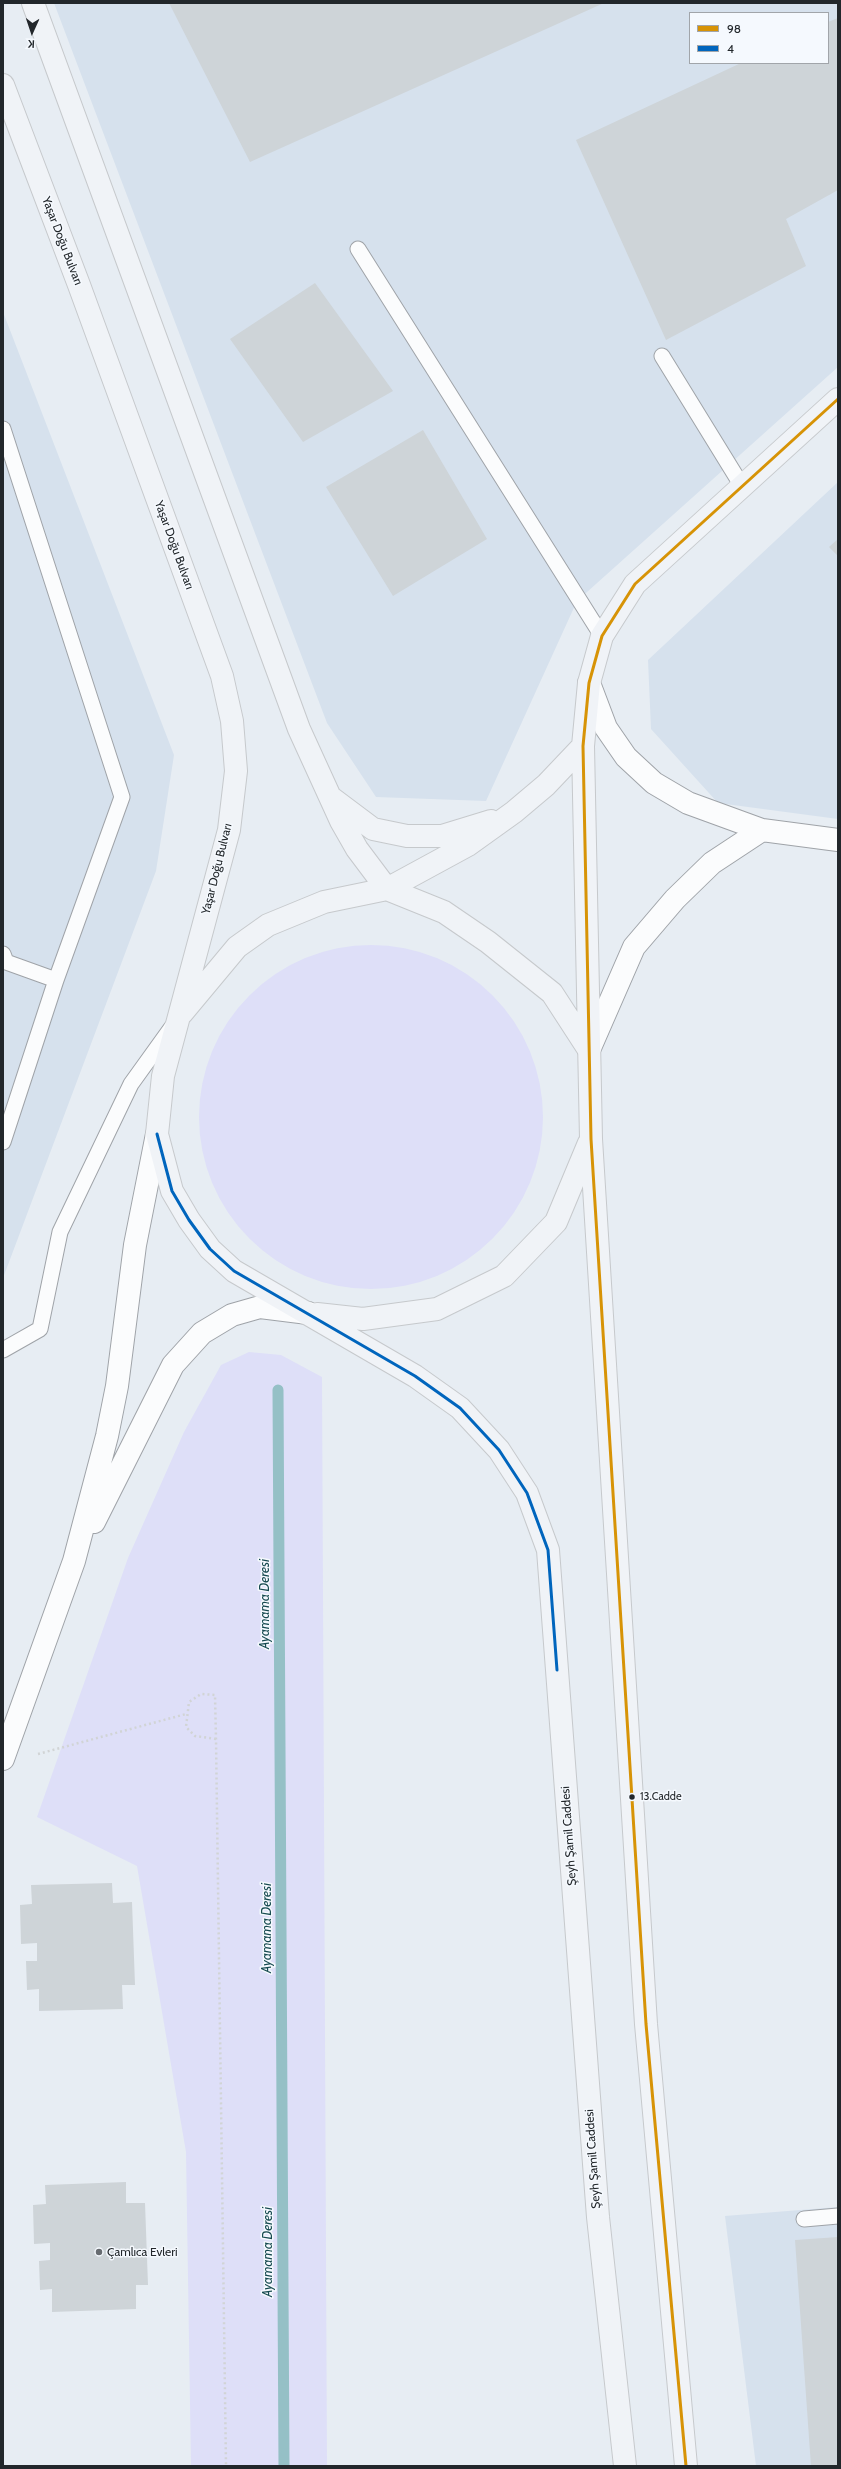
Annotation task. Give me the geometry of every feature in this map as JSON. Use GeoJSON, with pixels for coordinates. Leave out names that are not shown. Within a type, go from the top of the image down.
{"type":"FeatureCollection","features":[{"type":"Feature","properties":{"kind":"main road"},"geometry":{"type":"LineString","coordinates":[[33,3],[299,729],[330,796],[357,849],[387,889],[444,912],[500,951],[552,993],[588,1050]]}},
{"type":"Feature","properties":{"kind":"main road","name":"Yaşar Doğu Bulvarı"},"geometry":{"type":"LineString","coordinates":[[3,85],[79,284],[222,676],[232,721],[236,771],[229,830],[162,1076],[157,1134]]}},
{"type":"Feature","properties":{"kind":"main road"},"geometry":{"type":"LineString","coordinates":[[686,2466],[646,2024],[591,1138],[588,1050],[586,818],[582,746],[589,683],[602,636],[635,584],[838,399]]}},
{"type":"Feature","properties":{"kind":"main road"},"geometry":{"type":"LineString","coordinates":[[177,1019],[237,947],[268,925],[324,902],[387,889],[468,845],[509,815],[546,785],[582,746]]}},
{"type":"Feature","properties":{"kind":"main road"},"geometry":{"type":"LineString","coordinates":[[330,796],[373,829],[406,836],[442,836],[509,815]]}},
{"type":"Feature","properties":{"kind":"main road","name":"Şeyh Şamil Caddesi"},"geometry":{"type":"LineString","coordinates":[[157,1134],[172,1191],[188,1220],[210,1249],[234,1271],[415,1376],[460,1408],[499,1450],[528,1493],[548,1550],[598,2217],[625,2466]]}},
{"type":"Feature","properties":{"kind":"main road"},"geometry":{"type":"LineString","coordinates":[[310,1314],[363,1319],[437,1309],[504,1276],[556,1222],[591,1138]]}},
{"type":"Feature","properties":{"kind":"street"},"geometry":{"type":"LineString","coordinates":[[589,683],[606,728],[626,757],[654,783],[688,802],[762,830],[838,840]]}},
{"type":"Feature","properties":{"kind":"street"},"geometry":{"type":"LineString","coordinates":[[588,1050],[634,947],[675,899],[712,863],[762,830]]}},
{"type":"Feature","properties":{"kind":"street"},"geometry":{"type":"LineString","coordinates":[[3,1759],[74,1561],[107,1436],[117,1386],[135,1245],[157,1134]]}},
{"type":"Feature","properties":{"kind":"street"},"geometry":{"type":"LineString","coordinates":[[74,1561],[173,1364],[202,1333],[232,1315],[260,1307],[310,1314]]}},
{"type":"Feature","properties":{"kind":"lane"},"geometry":{"type":"LineString","coordinates":[[358,249],[602,636]]}},
{"type":"Feature","properties":{"kind":"lane"},"geometry":{"type":"LineString","coordinates":[[662,356],[742,486]]}},
{"type":"Feature","properties":{"kind":"lane"},"geometry":{"type":"LineString","coordinates":[[3,429],[122,797],[56,980],[3,1142]]}},
{"type":"Feature","properties":{"kind":"lane"},"geometry":{"type":"LineString","coordinates":[[3,954],[6,962],[56,980]]}},
{"type":"Feature","properties":{"kind":"lane"},"geometry":{"type":"LineString","coordinates":[[3,1350],[40,1329],[60,1232],[131,1084],[177,1019]]}},
{"type":"Feature","properties":{"kind":"lane"},"geometry":{"type":"LineString","coordinates":[[804,2219],[838,2216]]}},
{"type":"Feature","properties":{"kind":"path"},"geometry":{"type":"LineString","coordinates":[[216,1739],[195,1736],[186,1727],[186,1714],[189,1702],[201,1694],[216,1695],[226,2466]]}},
{"type":"Feature","properties":{"kind":"path"},"geometry":{"type":"LineString","coordinates":[[34,1755],[186,1714]]}},
{"type":"Feature","properties":{"kind":"shaded area"},"geometry":{"type":"Polygon","coordinates":[[[54,3],[838,3],[838,367],[577,601],[486,801],[376,797],[327,723],[54,3]]]}},
{"type":"Feature","properties":{"kind":"shaded area"},"geometry":{"type":"Polygon","coordinates":[[[3,312],[174,755],[156,871],[3,1278],[3,312]]]}},
{"type":"Feature","properties":{"kind":"shaded area"},"geometry":{"type":"Polygon","coordinates":[[[838,482],[838,819],[718,803],[651,729],[648,660],[838,482]]]}},
{"type":"Feature","properties":{"kind":"shaded area"},"geometry":{"type":"Polygon","coordinates":[[[371,945],[405,948],[437,958],[466,974],[493,995],[514,1022],[530,1051],[540,1083],[543,1117],[540,1151],[530,1183],[514,1212],[493,1239],[466,1260],[437,1276],[405,1286],[371,1289],[337,1286],[305,1276],[276,1260],[249,1239],[228,1212],[212,1183],[202,1151],[199,1117],[202,1083],[212,1051],[228,1022],[249,995],[276,974],[305,958],[337,948],[371,945]]]}},
{"type":"Feature","properties":{"kind":"shaded area"},"geometry":{"type":"Polygon","coordinates":[[[249,1352],[281,1355],[322,1377],[327,2466],[191,2466],[186,2152],[137,1866],[37,1817],[128,1558],[184,1432],[221,1365],[249,1352]]]}},
{"type":"Feature","properties":{"kind":"shaded area"},"geometry":{"type":"Polygon","coordinates":[[[838,2207],[838,2466],[756,2466],[725,2216],[838,2207]]]}},
{"type":"Feature","properties":{"kind":"building"},"geometry":{"type":"Polygon","coordinates":[[[169,3],[604,3],[250,162],[169,3]]]}},
{"type":"Feature","properties":{"kind":"building"},"geometry":{"type":"Polygon","coordinates":[[[838,18],[838,190],[786,219],[806,266],[666,340],[576,140],[739,64],[829,64],[829,22],[838,18]]]}},
{"type":"Feature","properties":{"kind":"building"},"geometry":{"type":"Polygon","coordinates":[[[315,283],[393,391],[303,442],[230,339],[315,283]]]}},
{"type":"Feature","properties":{"kind":"building"},"geometry":{"type":"Polygon","coordinates":[[[423,430],[487,539],[393,596],[326,487],[423,430]]]}},
{"type":"Feature","properties":{"kind":"building"},"geometry":{"type":"Polygon","coordinates":[[[838,539],[838,556],[829,547],[838,539]]]}},
{"type":"Feature","properties":{"kind":"building"},"geometry":{"type":"Polygon","coordinates":[[[112,1883],[113,1903],[132,1902],[135,1985],[122,1985],[123,2009],[39,2011],[39,1989],[27,1990],[26,1961],[37,1961],[37,1943],[21,1944],[20,1905],[32,1904],[31,1885],[112,1883]]]}},
{"type":"Feature","properties":{"kind":"building","name":"Çamlıca Evleri"},"geometry":{"type":"Polygon","coordinates":[[[126,2182],[126,2203],[145,2203],[148,2285],[136,2285],[136,2309],[52,2312],[52,2289],[40,2290],[39,2261],[50,2260],[50,2243],[34,2244],[33,2205],[46,2204],[45,2185],[126,2182]]]}},
{"type":"Feature","properties":{"kind":"building"},"geometry":{"type":"Polygon","coordinates":[[[838,2237],[838,2466],[811,2466],[795,2240],[838,2237]]]}},
{"type":"Feature","properties":{"kind":"waterway","name":"Ayamama Deresi"},"geometry":{"type":"LineString","coordinates":[[278,1390],[284,2466]]}},
{"type":"Feature","properties":{"kind":"transit line","name":"98"},"geometry":{"type":"LineString","coordinates":[[686,2466],[646,2024],[591,1139],[583,746],[589,683],[602,636],[635,584],[838,399]]}},
{"type":"Feature","properties":{"kind":"transit line","name":"4"},"geometry":{"type":"LineString","coordinates":[[157,1134],[172,1191],[189,1220],[210,1249],[234,1271],[415,1376],[460,1408],[499,1450],[527,1493],[548,1550],[557,1670]]}},
{"type":"Feature","properties":{"kind":"place","name":"13.Cadde"},"geometry":{"type":"Point","coordinates":[632,1797]}},
{"type":"Feature","properties":{"kind":"place","name":"Çamlıca Evleri"},"geometry":{"type":"Point","coordinates":[99,2252]}}]}
